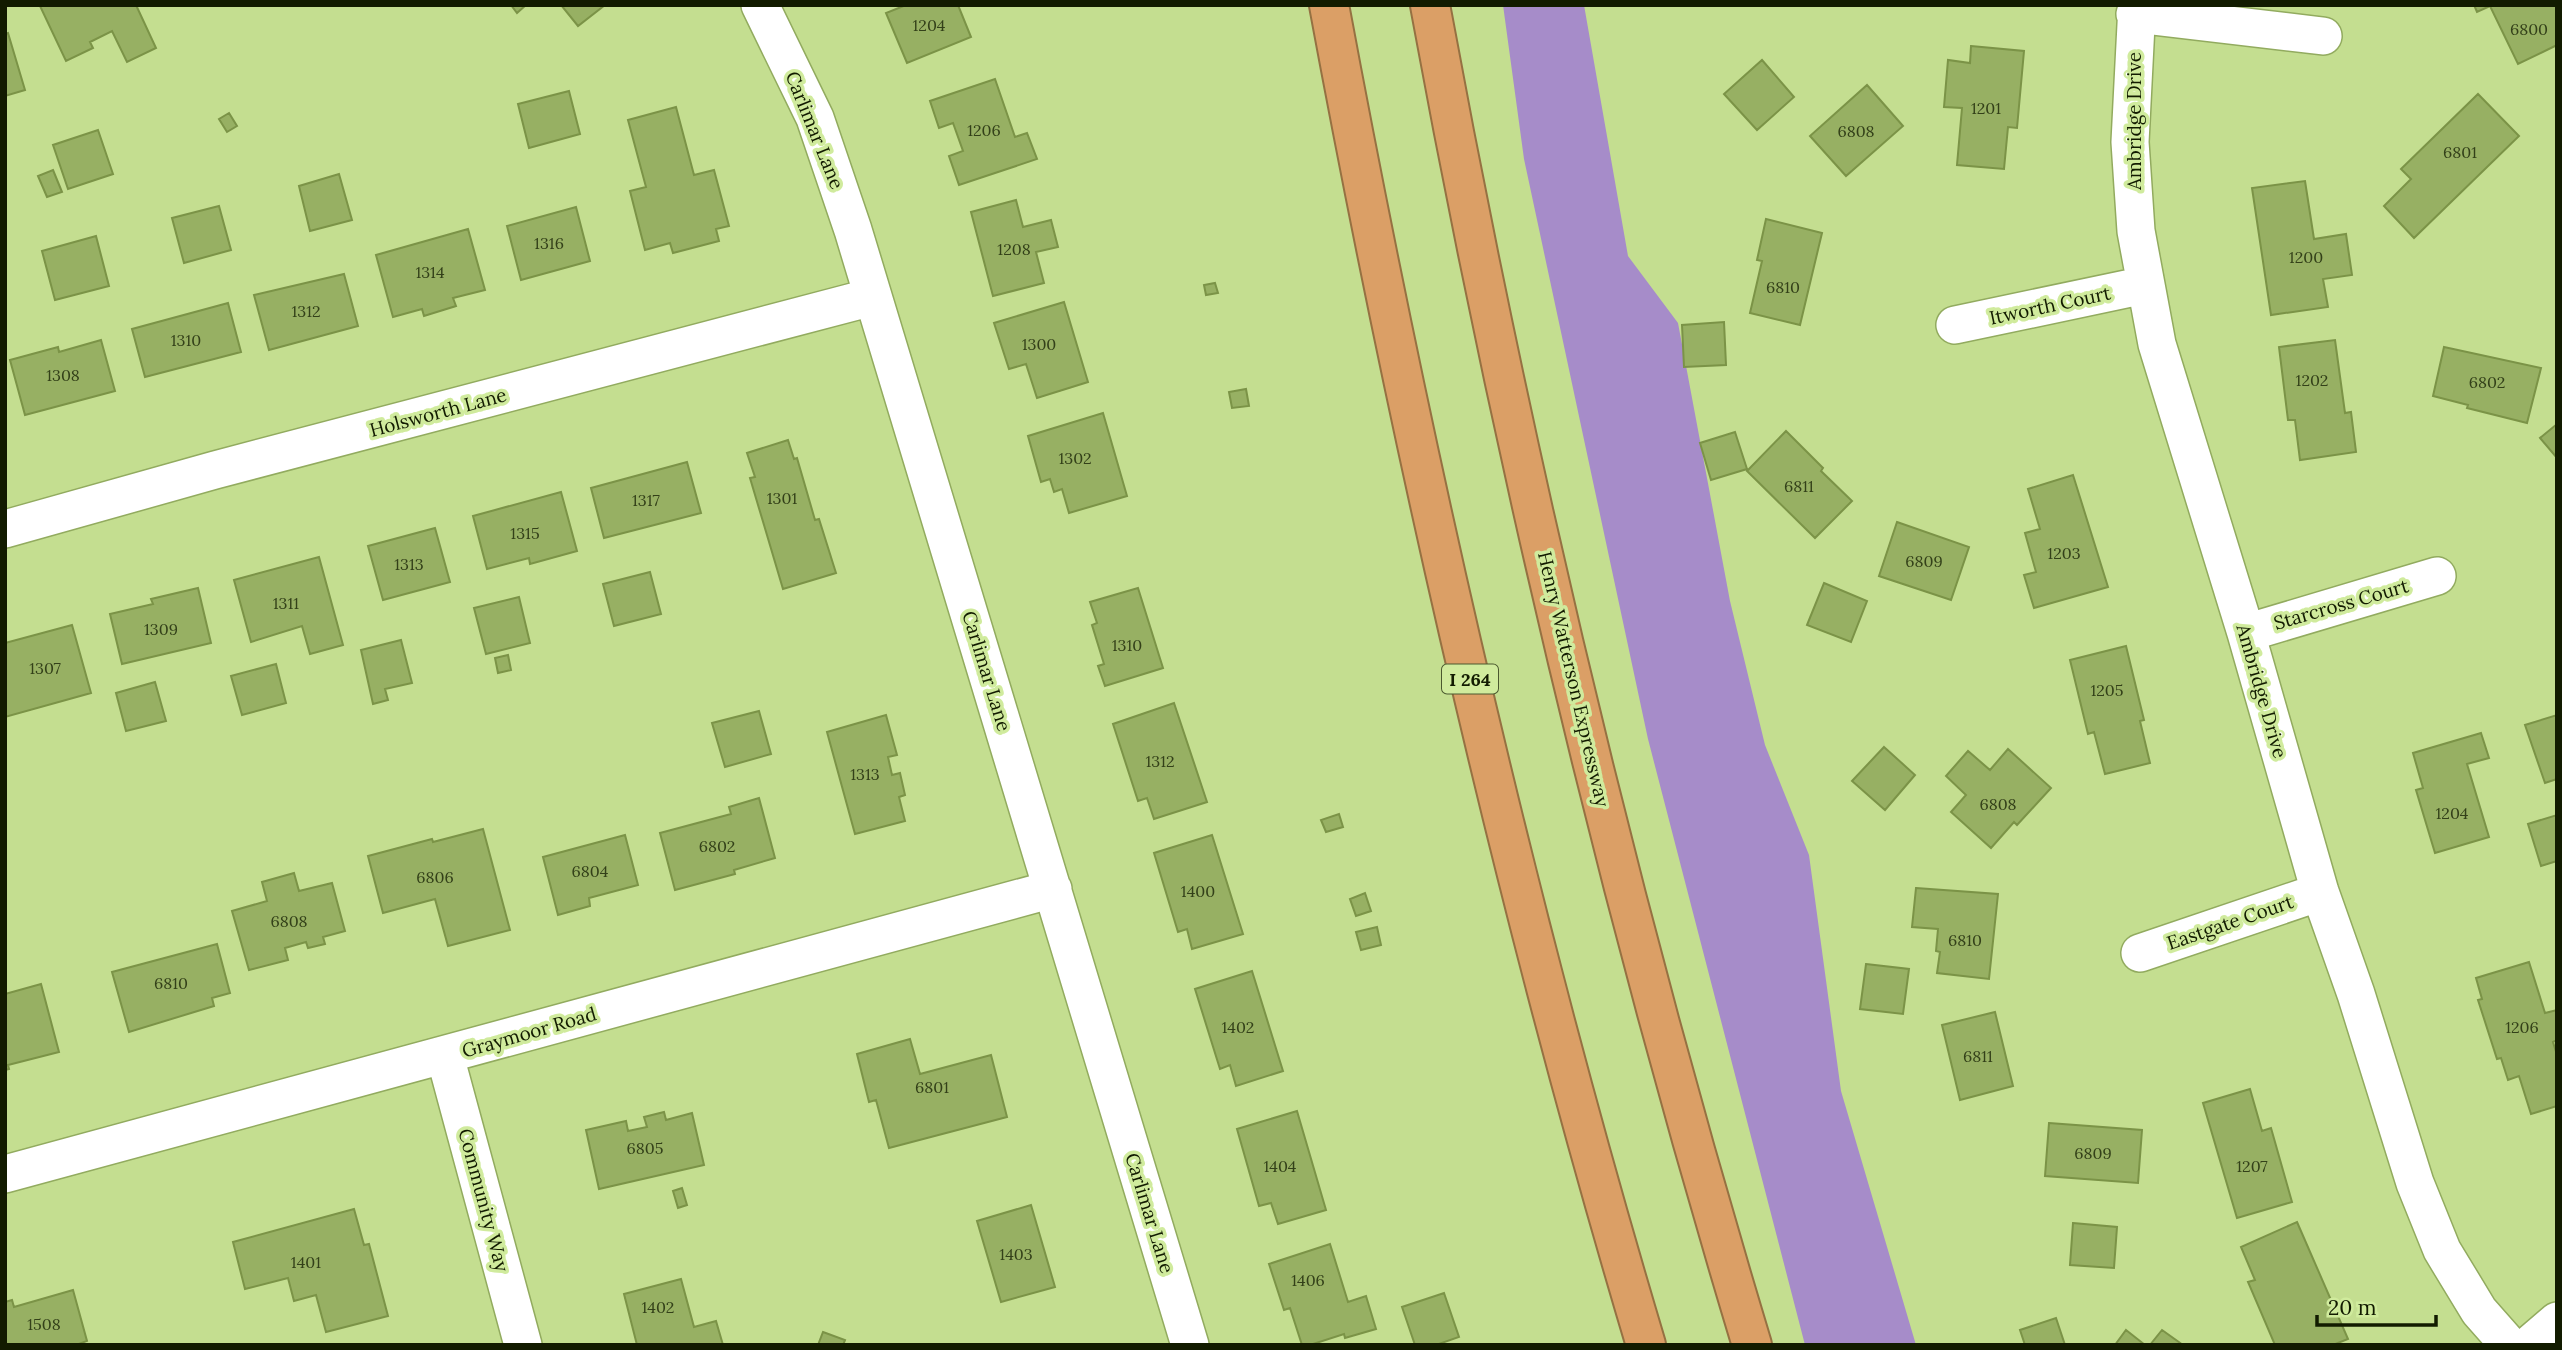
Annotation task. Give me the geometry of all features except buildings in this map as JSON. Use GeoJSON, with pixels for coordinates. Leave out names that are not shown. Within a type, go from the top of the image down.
{"type":"FeatureCollection","features":[{"type":"Feature","properties":{"kind":"highway","name":"I 264"},"geometry":{"type":"LineString","coordinates":[[1329,5],[1376,259],[1417,452],[1509,849],[1550,1006],[1646,1345]]}},
{"type":"Feature","properties":{"kind":"highway","name":"Henry Watterson Expressway"},"geometry":{"type":"LineString","coordinates":[[1430,5],[1509,408],[1609,827],[1705,1188],[1752,1345]]}},
{"type":"Feature","properties":{"kind":"highway"},"geometry":{"type":"LineString","coordinates":[[1437,5],[1440,55]]}},
{"type":"Feature","properties":{"kind":"street","name":"Carlimar Lane"},"geometry":{"type":"LineString","coordinates":[[760,5],[815,118],[853,230],[1190,1345]]}},
{"type":"Feature","properties":{"kind":"street"},"geometry":{"type":"LineString","coordinates":[[2136,10],[2323,36]]}},
{"type":"Feature","properties":{"kind":"street","name":"Ambridge Drive"},"geometry":{"type":"LineString","coordinates":[[2136,10],[2130,142],[2136,231],[2157,344],[2320,892],[2356,994],[2415,1183],[2442,1250],[2479,1311],[2509,1345]]}},
{"type":"Feature","properties":{"kind":"street","name":"Itworth Court"},"geometry":{"type":"LineString","coordinates":[[1955,325],[2145,285]]}},
{"type":"Feature","properties":{"kind":"street","name":"Holsworth Lane"},"geometry":{"type":"LineString","coordinates":[[5,529],[215,470],[872,297]]}},
{"type":"Feature","properties":{"kind":"street","name":"Starcross Court"},"geometry":{"type":"LineString","coordinates":[[2245,633],[2437,576]]}},
{"type":"Feature","properties":{"kind":"street","name":"Graymoor Road"},"geometry":{"type":"LineString","coordinates":[[5,1174],[1053,890]]}},
{"type":"Feature","properties":{"kind":"street","name":"Eastgate Court"},"geometry":{"type":"LineString","coordinates":[[2140,953],[2320,892]]}},
{"type":"Feature","properties":{"kind":"street","name":"Community Way"},"geometry":{"type":"LineString","coordinates":[[445,1056],[523,1345]]}},
{"type":"Feature","properties":{"kind":"street"},"geometry":{"type":"LineString","coordinates":[[2529,1345],[2557,1321]]}},
{"type":"Feature","properties":{"kind":"shaded area"},"geometry":{"type":"Polygon","coordinates":[[[1503,5],[1584,5],[1628,256],[1678,323],[1730,601],[1765,745],[1809,855],[1841,1091],[1916,1345],[1805,1345],[1648,739],[1524,159],[1503,5]]]}}]}
